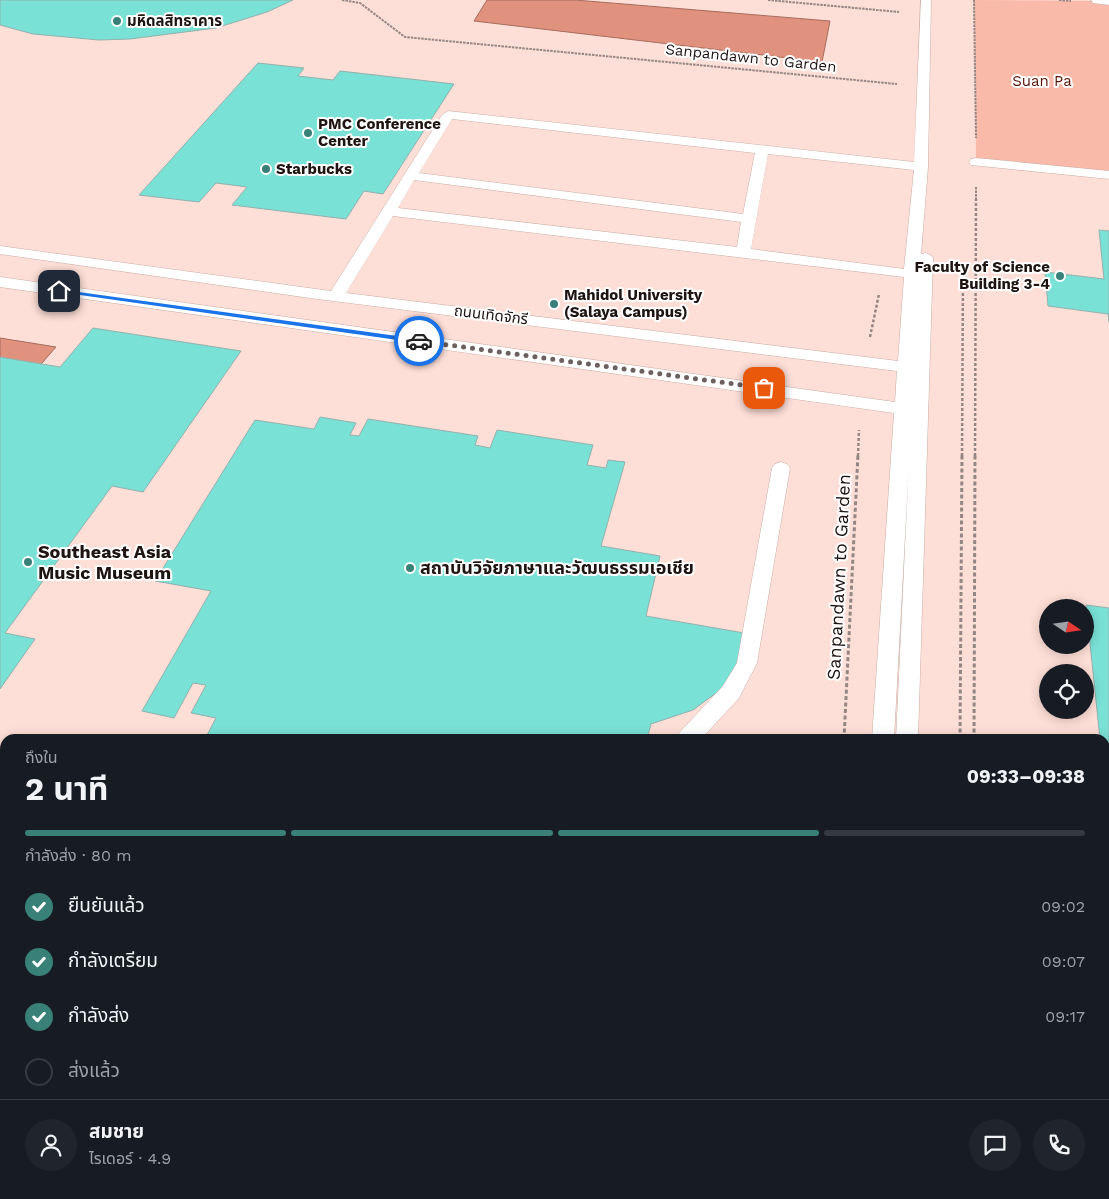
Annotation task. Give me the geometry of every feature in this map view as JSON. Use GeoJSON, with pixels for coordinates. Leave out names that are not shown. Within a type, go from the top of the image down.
{"type":"FeatureCollection","features":[{"type":"Feature","properties":{"kind":"street"},"geometry":{"type":"LineString","coordinates":[[1098,0],[1109,1]]}},
{"type":"Feature","properties":{"kind":"lane"},"geometry":{"type":"LineString","coordinates":[[914,368],[912,274],[921,167],[926,0]]}},
{"type":"Feature","properties":{"kind":"lane"},"geometry":{"type":"LineString","coordinates":[[907,734],[912,410],[938,0]]}},
{"type":"Feature","properties":{"kind":"lane"},"geometry":{"type":"LineString","coordinates":[[336,296],[448,115],[921,167]]}},
{"type":"Feature","properties":{"kind":"lane"},"geometry":{"type":"LineString","coordinates":[[744,253],[762,150]]}},
{"type":"Feature","properties":{"kind":"lane"},"geometry":{"type":"LineString","coordinates":[[976,162],[1109,175]]}},
{"type":"Feature","properties":{"kind":"lane"},"geometry":{"type":"LineString","coordinates":[[411,176],[750,219]]}},
{"type":"Feature","properties":{"kind":"lane"},"geometry":{"type":"LineString","coordinates":[[390,211],[912,274]]}},
{"type":"Feature","properties":{"kind":"lane","name":"ถนนเทิดจักรี"},"geometry":{"type":"LineString","coordinates":[[0,250],[336,296],[914,368]]}},
{"type":"Feature","properties":{"kind":"lane","name":"ถนนเทิดจักรี"},"geometry":{"type":"LineString","coordinates":[[0,282],[912,410]]}},
{"type":"Feature","properties":{"kind":"lane"},"geometry":{"type":"LineString","coordinates":[[883,734],[912,410]]}},
{"type":"Feature","properties":{"kind":"lane"},"geometry":{"type":"LineString","coordinates":[[692,734],[731,692],[747,663],[781,468]]}},
{"type":"Feature","properties":{"kind":"path","name":"Sanpandawn to Garden"},"geometry":{"type":"LineString","coordinates":[[342,0],[360,3],[405,37],[898,84]]}},
{"type":"Feature","properties":{"kind":"path"},"geometry":{"type":"LineString","coordinates":[[768,0],[907,12]]}},
{"type":"Feature","properties":{"kind":"path"},"geometry":{"type":"LineString","coordinates":[[974,0],[976,162],[974,734]]}},
{"type":"Feature","properties":{"kind":"path"},"geometry":{"type":"LineString","coordinates":[[868,344],[885,270]]}},
{"type":"Feature","properties":{"kind":"path"},"geometry":{"type":"LineString","coordinates":[[960,734],[963,274]]}},
{"type":"Feature","properties":{"kind":"path","name":"Sanpandawn to Garden"},"geometry":{"type":"LineString","coordinates":[[844,734],[860,426]]}},
{"type":"Feature","properties":{"kind":"shaded area","name":"Mahidol University (Salaya Campus)"},"geometry":{"type":"Polygon","coordinates":[[[0,0],[1109,0],[1109,734],[0,734],[0,0]]]}},
{"type":"Feature","properties":{"kind":"shaded area"},"geometry":{"type":"Polygon","coordinates":[[[487,0],[575,0],[830,21],[822,62],[474,21],[487,0]]]}},
{"type":"Feature","properties":{"kind":"shaded area"},"geometry":{"type":"Polygon","coordinates":[[[0,338],[56,347],[0,411],[0,338]]]}},
{"type":"Feature","properties":{"kind":"green space","name":"Suan Pa"},"geometry":{"type":"Polygon","coordinates":[[[974,0],[1109,1],[1109,175],[976,162],[974,0]]]}},
{"type":"Feature","properties":{"kind":"building","name":"มหิดลสิทธาคาร"},"geometry":{"type":"Polygon","coordinates":[[[0,0],[293,0],[267,12],[216,28],[130,39],[99,40],[33,34],[0,25],[0,0]]]}},
{"type":"Feature","properties":{"kind":"building","name":"PMC Conference Center"},"geometry":{"type":"Polygon","coordinates":[[[258,63],[304,68],[298,76],[333,80],[340,71],[454,84],[383,194],[364,191],[346,219],[232,205],[247,187],[216,183],[199,202],[139,195],[258,63]]]}},
{"type":"Feature","properties":{"kind":"building","name":"Faculty of Science Building 3-4"},"geometry":{"type":"Polygon","coordinates":[[[1099,230],[1109,231],[1109,322],[1108,314],[1048,306],[1045,272],[1104,279],[1099,230]]]}},
{"type":"Feature","properties":{"kind":"building","name":"Southeast Asia Music Museum"},"geometry":{"type":"Polygon","coordinates":[[[93,328],[241,351],[143,492],[112,486],[5,633],[35,639],[0,689],[0,357],[60,367],[93,328]]]}},
{"type":"Feature","properties":{"kind":"building","name":"สถาบันวิจัยภาษาและวัฒนธรรมเอเชีย"},"geometry":{"type":"Polygon","coordinates":[[[320,417],[356,423],[350,435],[359,436],[368,419],[478,436],[475,445],[490,448],[497,430],[593,445],[587,465],[606,468],[608,460],[625,462],[601,546],[660,556],[646,616],[750,634],[727,685],[693,710],[651,724],[648,734],[208,734],[216,718],[191,713],[206,685],[193,683],[174,718],[142,711],[211,591],[155,581],[255,420],[314,429],[320,417]]]}},
{"type":"Feature","properties":{"kind":"building"},"geometry":{"type":"Polygon","coordinates":[[[1094,606],[1109,608],[1109,734],[1099,734],[1094,664],[1092,664],[1091,654],[1094,654],[1094,606]]]}},
{"type":"Feature","properties":{"kind":"way so far"},"geometry":{"type":"LineString","coordinates":[[419,341],[764,388]]}},
{"type":"Feature","properties":{"kind":"place","name":"มหิดลสิทธาคาร"},"geometry":{"type":"Point","coordinates":[117,21]}},
{"type":"Feature","properties":{"kind":"place","name":"PMC Conference Center"},"geometry":{"type":"Point","coordinates":[308,133]}},
{"type":"Feature","properties":{"kind":"place","name":"Starbucks"},"geometry":{"type":"Point","coordinates":[266,169]}},
{"type":"Feature","properties":{"kind":"place","name":"Faculty of Science Building 3-4"},"geometry":{"type":"Point","coordinates":[1060,276]}},
{"type":"Feature","properties":{"kind":"place","name":"Mahidol University (Salaya Campus)"},"geometry":{"type":"Point","coordinates":[554,304]}},
{"type":"Feature","properties":{"kind":"place","name":"Southeast Asia Music Museum"},"geometry":{"type":"Point","coordinates":[28,562]}},
{"type":"Feature","properties":{"kind":"place","name":"สถาบันวิจัยภาษาและวัฒนธรรมเอเชีย"},"geometry":{"type":"Point","coordinates":[410,568]}},
{"type":"Feature","properties":{"kind":"route"},"geometry":{"type":"LineString","coordinates":[[59,291],[419,341]]}}]}
